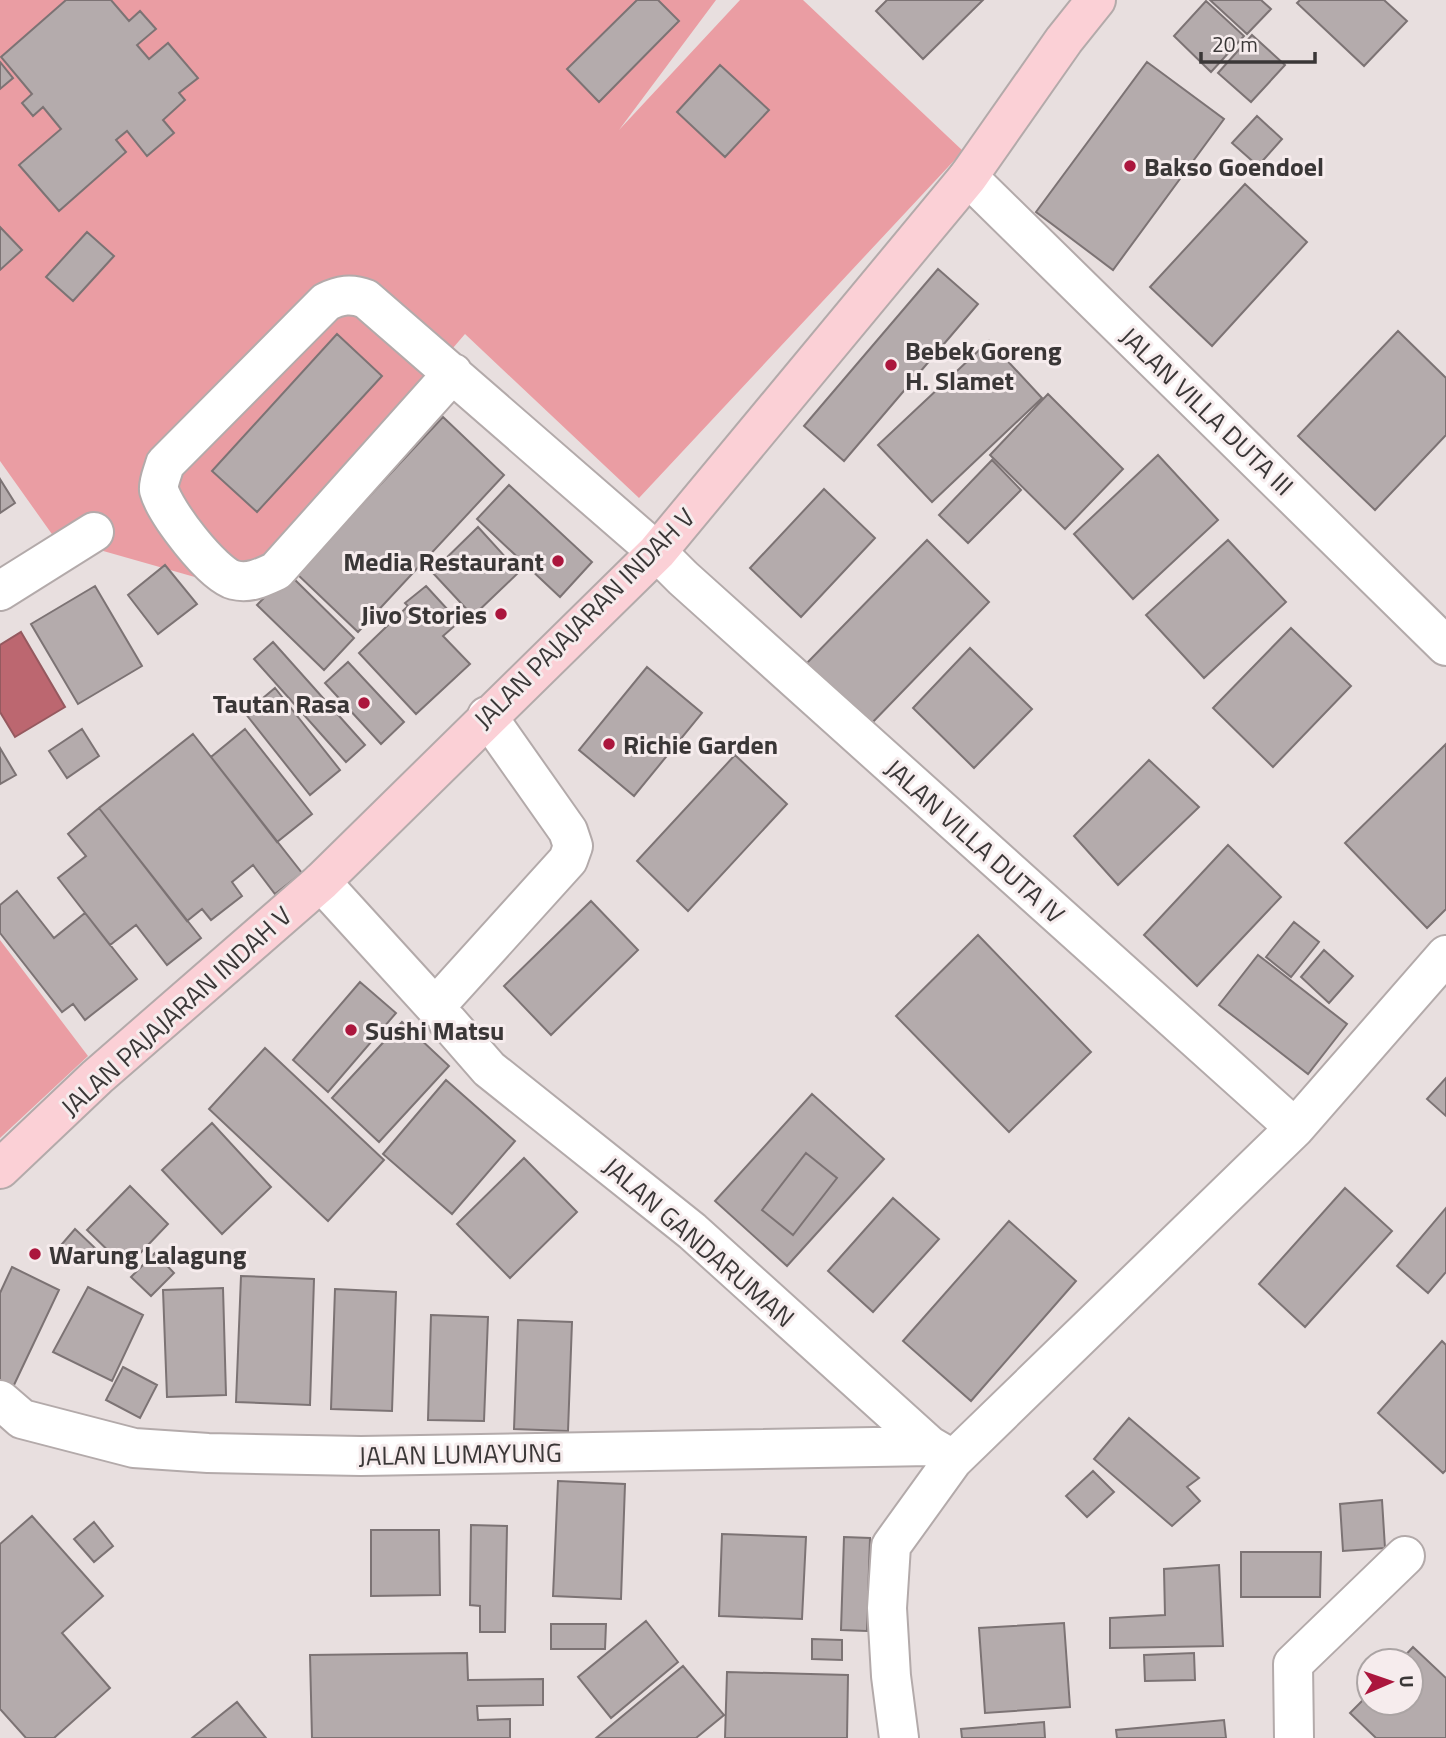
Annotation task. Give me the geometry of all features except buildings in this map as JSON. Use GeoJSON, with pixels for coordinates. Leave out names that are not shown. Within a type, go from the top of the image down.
{"type":"FeatureCollection","features":[{"type":"Feature","properties":{"kind":"street","name":"JALAN PAJAJARAN INDAH V"},"geometry":{"type":"LineString","coordinates":[[0,1169],[97,1077],[321,882],[487,716],[657,552],[968,177],[1063,40],[1096,0]]}},
{"type":"Feature","properties":{"kind":"street","name":"JALAN VILLA DUTA III"},"geometry":{"type":"LineString","coordinates":[[968,177],[1446,646]]}},
{"type":"Feature","properties":{"kind":"street","name":"JALAN VILLA DUTA IV"},"geometry":{"type":"LineString","coordinates":[[453,373],[276,571],[255,580],[234,580],[216,569],[167,509],[158,487],[165,464],[326,302],[338,296],[355,295],[366,299],[453,373],[657,552],[1295,1128]]}},
{"type":"Feature","properties":{"kind":"street"},"geometry":{"type":"LineString","coordinates":[[0,591],[94,532]]}},
{"type":"Feature","properties":{"kind":"street"},"geometry":{"type":"LineString","coordinates":[[442,1015],[568,860],[573,846],[568,831],[487,716]]}},
{"type":"Feature","properties":{"kind":"street","name":"JALAN GANDARUMAN"},"geometry":{"type":"LineString","coordinates":[[321,882],[489,1069],[692,1231],[941,1453]]}},
{"type":"Feature","properties":{"kind":"street"},"geometry":{"type":"LineString","coordinates":[[899,1738],[891,1676],[887,1608],[891,1546],[941,1453],[1295,1128],[1446,955]]}},
{"type":"Feature","properties":{"kind":"street","name":"JALAN LUMAYUNG"},"geometry":{"type":"LineString","coordinates":[[0,1401],[22,1419],[134,1448],[208,1453],[360,1456],[941,1453]]}},
{"type":"Feature","properties":{"kind":"street"},"geometry":{"type":"LineString","coordinates":[[1294,1738],[1293,1664],[1405,1556]]}},
{"type":"Feature","properties":{"kind":"shaded area"},"geometry":{"type":"Polygon","coordinates":[[[0,0],[716,0],[619,130],[740,0],[803,0],[963,151],[639,498],[465,334],[244,591],[54,537],[0,461],[0,0]]]}},
{"type":"Feature","properties":{"kind":"shaded area"},"geometry":{"type":"Polygon","coordinates":[[[21,632],[65,707],[15,737],[0,712],[0,645],[21,632]]]}},
{"type":"Feature","properties":{"kind":"shaded area"},"geometry":{"type":"Polygon","coordinates":[[[0,940],[88,1056],[0,1138],[0,940]]]}},
{"type":"Feature","properties":{"kind":"place","name":"Bakso Goendoel"},"geometry":{"type":"Point","coordinates":[1130,166]}},
{"type":"Feature","properties":{"kind":"place","name":"Bebek Goreng H. Slamet"},"geometry":{"type":"Point","coordinates":[891,365]}},
{"type":"Feature","properties":{"kind":"place","name":"Media Restaurant"},"geometry":{"type":"Point","coordinates":[558,561]}},
{"type":"Feature","properties":{"kind":"place","name":"Jivo Stories"},"geometry":{"type":"Point","coordinates":[501,614]}},
{"type":"Feature","properties":{"kind":"place","name":"Tautan Rasa"},"geometry":{"type":"Point","coordinates":[364,703]}},
{"type":"Feature","properties":{"kind":"place","name":"Richie Garden"},"geometry":{"type":"Point","coordinates":[609,744]}},
{"type":"Feature","properties":{"kind":"place","name":"Sushi Matsu"},"geometry":{"type":"Point","coordinates":[351,1030]}},
{"type":"Feature","properties":{"kind":"place","name":"Warung Lalagung"},"geometry":{"type":"Point","coordinates":[35,1254]}}]}
